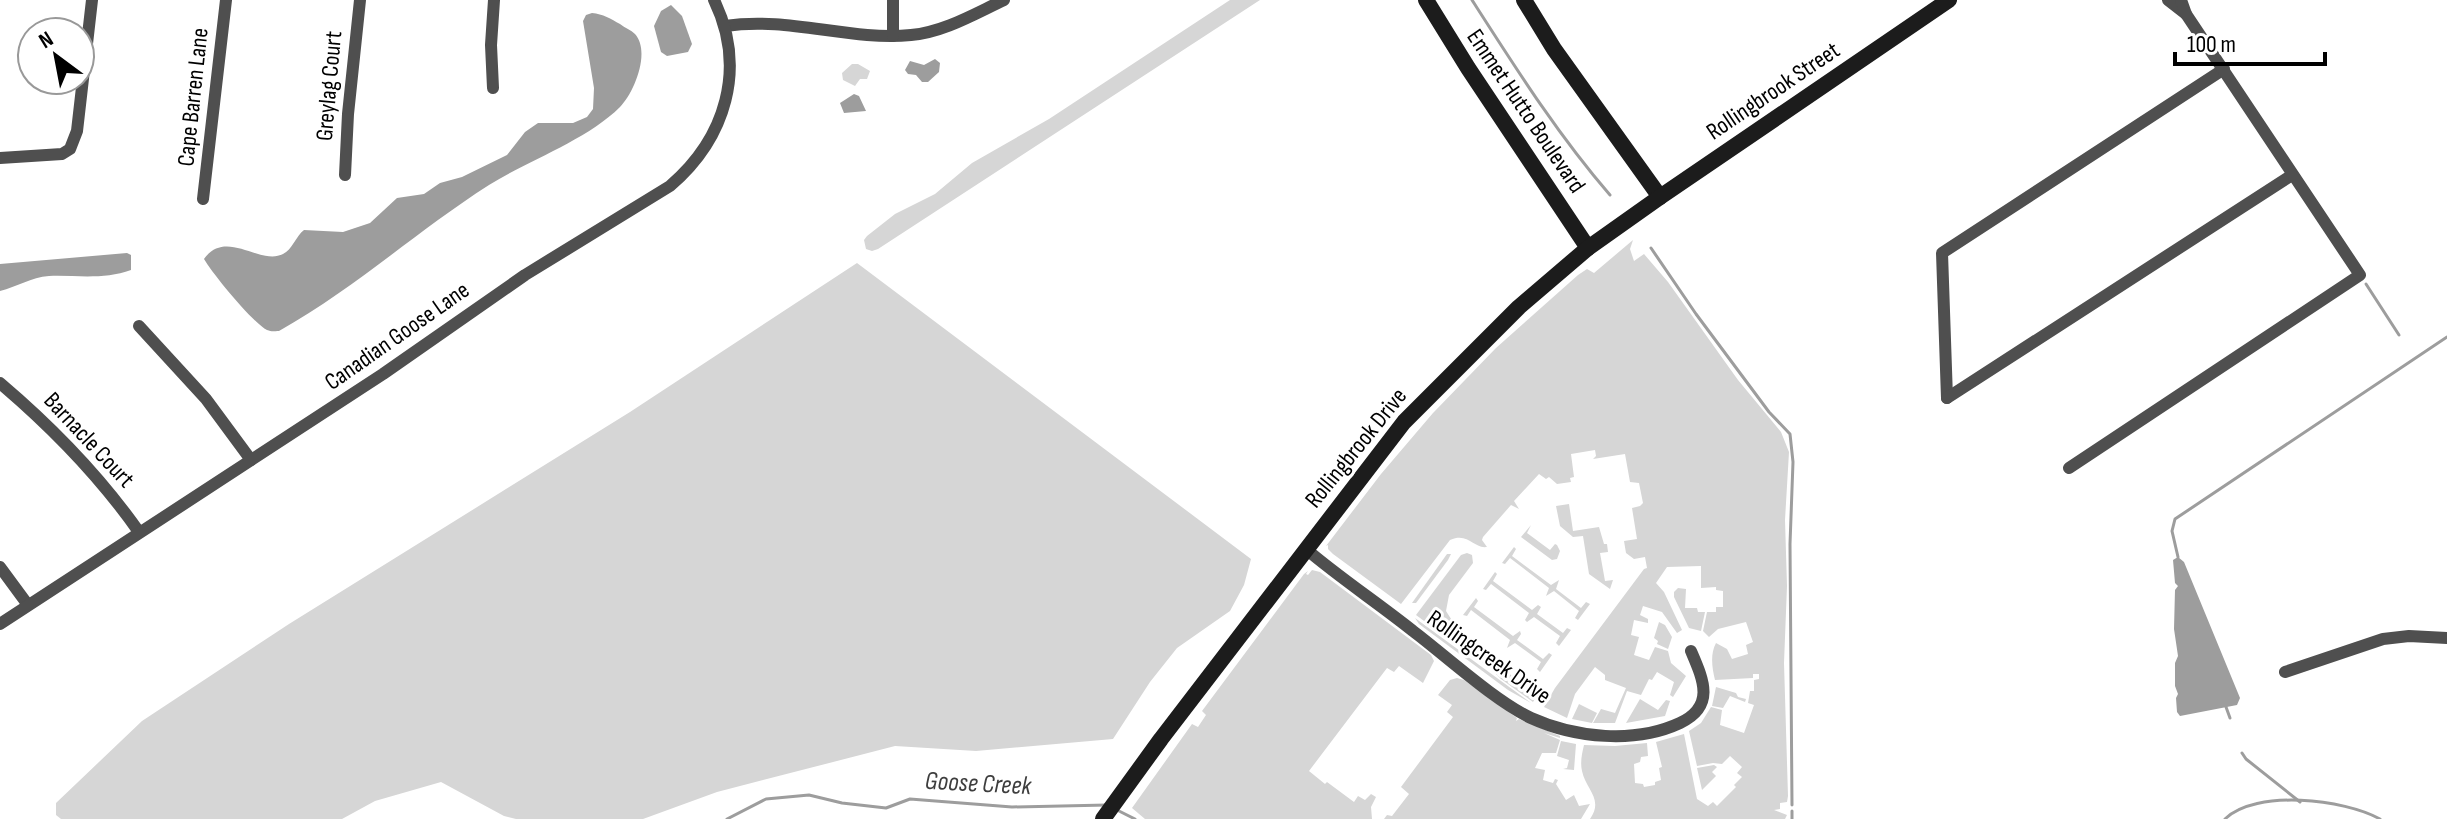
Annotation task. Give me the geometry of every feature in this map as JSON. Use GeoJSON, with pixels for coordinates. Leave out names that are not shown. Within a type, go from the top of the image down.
{"type":"FeatureCollection","features":[{"type":"Feature","properties":{"kind":"main road","name":"Emmet Hutto Boulevard"},"geometry":{"type":"LineString","coordinates":[[1426,0],[1588,248]]}},
{"type":"Feature","properties":{"kind":"main road"},"geometry":{"type":"LineString","coordinates":[[1524,0],[1554,49],[1660,197]]}},
{"type":"Feature","properties":{"kind":"main road","name":"Rollingbrook Street"},"geometry":{"type":"LineString","coordinates":[[1625,222],[1949,0]]}},
{"type":"Feature","properties":{"kind":"main road","name":"Rollingbrook Drive"},"geometry":{"type":"LineString","coordinates":[[1103,819],[1404,422],[1519,307],[1588,248],[1625,222]]}},
{"type":"Feature","properties":{"kind":"street"},"geometry":{"type":"LineString","coordinates":[[0,158],[62,154],[70,149],[77,131],[92,0]]}},
{"type":"Feature","properties":{"kind":"street","name":"Cape Barren Lane"},"geometry":{"type":"LineString","coordinates":[[203,199],[226,0]]}},
{"type":"Feature","properties":{"kind":"street","name":"Greylag Court"},"geometry":{"type":"LineString","coordinates":[[345,175],[360,0]]}},
{"type":"Feature","properties":{"kind":"street"},"geometry":{"type":"LineString","coordinates":[[493,88],[491,36],[494,0]]}},
{"type":"Feature","properties":{"kind":"street","name":"Canadian Goose Lane"},"geometry":{"type":"LineString","coordinates":[[0,624],[383,374],[525,275],[670,186],[689,170],[709,144],[721,117],[729,82],[729,46],[714,0]]}},
{"type":"Feature","properties":{"kind":"street"},"geometry":{"type":"LineString","coordinates":[[893,0],[893,36]]}},
{"type":"Feature","properties":{"kind":"street"},"geometry":{"type":"LineString","coordinates":[[725,26],[770,22],[893,36],[934,31],[1004,0]]}},
{"type":"Feature","properties":{"kind":"street"},"geometry":{"type":"LineString","coordinates":[[2168,0],[2186,14]]}},
{"type":"Feature","properties":{"kind":"street"},"geometry":{"type":"LineString","coordinates":[[2069,468],[2360,275],[2186,14],[2181,0]]}},
{"type":"Feature","properties":{"kind":"street"},"geometry":{"type":"LineString","coordinates":[[2224,69],[1942,253],[1947,398],[2292,175]]}},
{"type":"Feature","properties":{"kind":"street"},"geometry":{"type":"LineString","coordinates":[[139,326],[206,399],[251,460]]}},
{"type":"Feature","properties":{"kind":"street","name":"Barnacle Court"},"geometry":{"type":"LineString","coordinates":[[0,383],[79,456],[103,482],[139,532]]}},
{"type":"Feature","properties":{"kind":"street","name":"Rollingcreek Drive"},"geometry":{"type":"LineString","coordinates":[[1306,549],[1497,696],[1532,719],[1558,727],[1591,735],[1627,735],[1659,730],[1690,718],[1704,698],[1704,686],[1691,651]]}},
{"type":"Feature","properties":{"kind":"street"},"geometry":{"type":"LineString","coordinates":[[0,567],[28,605]]}},
{"type":"Feature","properties":{"kind":"street"},"geometry":{"type":"LineString","coordinates":[[2285,672],[2383,639],[2409,636],[2447,638]]}},
{"type":"Feature","properties":{"kind":"shaded area"},"geometry":{"type":"Polygon","coordinates":[[[1230,0],[1260,0],[878,249],[866,249],[864,240],[867,236],[895,214],[935,194],[972,163],[1049,119],[1230,0]]]}},
{"type":"Feature","properties":{"kind":"shaded area"},"geometry":{"type":"Polygon","coordinates":[[[671,5],[682,16],[692,44],[688,52],[667,56],[661,52],[654,26],[661,11],[671,5]]]}},
{"type":"Feature","properties":{"kind":"shaded area"},"geometry":{"type":"Polygon","coordinates":[[[592,13],[620,24],[635,34],[640,42],[639,72],[620,107],[575,140],[489,185],[307,315],[279,331],[267,330],[243,308],[204,259],[213,250],[222,247],[274,256],[286,252],[304,230],[343,232],[370,223],[397,198],[424,194],[440,183],[462,177],[507,155],[525,132],[538,123],[573,123],[587,117],[593,109],[594,88],[583,21],[586,15],[592,13]]]}},
{"type":"Feature","properties":{"kind":"shaded area"},"geometry":{"type":"Polygon","coordinates":[[[935,59],[940,63],[939,72],[928,82],[922,82],[905,70],[910,61],[924,65],[935,59]]]}},
{"type":"Feature","properties":{"kind":"shaded area"},"geometry":{"type":"Polygon","coordinates":[[[852,64],[870,71],[867,79],[860,79],[855,86],[843,80],[842,73],[852,64]]]}},
{"type":"Feature","properties":{"kind":"shaded area"},"geometry":{"type":"Polygon","coordinates":[[[854,94],[859,96],[866,111],[844,113],[840,103],[854,94]]]}},
{"type":"Feature","properties":{"kind":"shaded area"},"geometry":{"type":"Polygon","coordinates":[[[1633,240],[1630,249],[1634,261],[1644,254],[1668,282],[1738,380],[1781,432],[1789,452],[1784,663],[1788,796],[1787,802],[1780,803],[1780,809],[1774,810],[1787,815],[1785,819],[1590,819],[1595,800],[1581,768],[1584,745],[1647,743],[1648,756],[1641,757],[1640,762],[1634,764],[1635,783],[1644,787],[1661,780],[1659,768],[1662,767],[1656,742],[1684,734],[1697,799],[1708,806],[1713,802],[1717,806],[1736,787],[1734,785],[1742,777],[1737,773],[1742,767],[1730,756],[1722,764],[1697,766],[1689,731],[1701,723],[1711,707],[1722,710],[1720,725],[1744,733],[1754,705],[1748,703],[1750,691],[1754,691],[1754,680],[1759,679],[1759,674],[1753,674],[1753,678],[1715,680],[1712,661],[1716,643],[1727,649],[1732,659],[1748,654],[1746,645],[1753,642],[1746,622],[1718,629],[1709,637],[1703,631],[1707,612],[1716,612],[1716,607],[1723,607],[1723,591],[1716,590],[1716,587],[1701,588],[1701,566],[1667,567],[1656,583],[1664,592],[1682,630],[1677,633],[1662,612],[1643,606],[1640,615],[1648,619],[1648,623],[1634,620],[1631,635],[1639,637],[1634,655],[1649,660],[1655,647],[1668,651],[1671,663],[1686,676],[1673,697],[1670,695],[1674,682],[1657,672],[1652,680],[1649,679],[1641,695],[1627,691],[1615,723],[1593,723],[1601,709],[1615,713],[1626,688],[1605,680],[1605,675],[1595,667],[1575,694],[1567,718],[1544,707],[1555,688],[1647,568],[1645,557],[1634,559],[1626,553],[1624,541],[1637,539],[1632,508],[1643,503],[1639,483],[1630,482],[1625,454],[1593,459],[1595,450],[1571,454],[1574,477],[1570,478],[1571,482],[1557,484],[1539,474],[1514,501],[1519,509],[1511,505],[1483,537],[1487,547],[1462,538],[1450,540],[1401,604],[1326,546],[1433,413],[1496,348],[1578,275],[1587,269],[1594,273],[1633,240]]]}},
{"type":"Feature","properties":{"kind":"shaded area"},"geometry":{"type":"Polygon","coordinates":[[[131,255],[131,270],[121,273],[42,277],[0,291],[0,264],[131,255]]]}},
{"type":"Feature","properties":{"kind":"shaded area"},"geometry":{"type":"Polygon","coordinates":[[[857,263],[1251,559],[1244,585],[1230,611],[1177,648],[1150,682],[1113,739],[976,751],[895,746],[717,792],[643,819],[516,819],[504,816],[441,782],[375,801],[342,819],[61,819],[56,815],[56,803],[142,721],[289,624],[630,412],[857,263]]]}},
{"type":"Feature","properties":{"kind":"shaded area"},"geometry":{"type":"Polygon","coordinates":[[[1569,504],[1573,531],[1599,527],[1604,544],[1607,544],[1608,552],[1600,553],[1605,581],[1613,580],[1610,589],[1589,574],[1583,536],[1573,537],[1560,526],[1556,506],[1569,504]]]}},
{"type":"Feature","properties":{"kind":"shaded area"},"geometry":{"type":"Polygon","coordinates":[[[1531,525],[1527,533],[1550,550],[1557,545],[1560,551],[1557,559],[1552,560],[1521,537],[1531,525]]]}},
{"type":"Feature","properties":{"kind":"shaded area"},"geometry":{"type":"Polygon","coordinates":[[[1514,547],[1512,556],[1551,585],[1559,580],[1556,589],[1581,608],[1586,602],[1590,604],[1578,620],[1575,618],[1579,611],[1554,591],[1546,596],[1549,588],[1510,558],[1505,564],[1502,563],[1514,547]]]}},
{"type":"Feature","properties":{"kind":"shaded area"},"geometry":{"type":"Polygon","coordinates":[[[1447,554],[1451,554],[1448,560],[1416,603],[1412,603],[1447,554]]]}},
{"type":"Feature","properties":{"kind":"shaded area"},"geometry":{"type":"Polygon","coordinates":[[[1461,555],[1472,555],[1473,563],[1449,595],[1446,611],[1453,622],[1443,635],[1416,615],[1461,555]]]}},
{"type":"Feature","properties":{"kind":"shaded area"},"geometry":{"type":"Polygon","coordinates":[[[2178,557],[2184,562],[2240,698],[2237,705],[2180,716],[2177,712],[2175,663],[2178,656],[2174,629],[2175,590],[2178,586],[2173,560],[2178,557]]]}},
{"type":"Feature","properties":{"kind":"shaded area"},"geometry":{"type":"Polygon","coordinates":[[[1312,570],[1320,572],[1431,655],[1434,661],[1423,683],[1399,666],[1394,672],[1387,668],[1309,771],[1354,802],[1358,796],[1365,800],[1371,794],[1376,797],[1371,807],[1372,819],[1145,819],[1132,808],[1192,724],[1198,727],[1206,715],[1202,711],[1304,574],[1308,571],[1308,575],[1312,570]]]}},
{"type":"Feature","properties":{"kind":"shaded area"},"geometry":{"type":"Polygon","coordinates":[[[1495,572],[1493,581],[1532,610],[1538,605],[1541,607],[1537,614],[1563,633],[1567,628],[1571,630],[1559,646],[1556,643],[1560,636],[1534,617],[1527,622],[1529,613],[1491,584],[1486,590],[1483,589],[1495,572]]]}},
{"type":"Feature","properties":{"kind":"shaded area"},"geometry":{"type":"Polygon","coordinates":[[[1678,588],[1686,589],[1685,608],[1705,612],[1701,631],[1689,628],[1674,597],[1678,588]]]}},
{"type":"Feature","properties":{"kind":"shaded area"},"geometry":{"type":"Polygon","coordinates":[[[1476,598],[1478,601],[1474,607],[1513,636],[1520,631],[1517,640],[1543,659],[1549,653],[1552,655],[1540,672],[1537,669],[1541,662],[1515,643],[1507,648],[1510,640],[1471,610],[1467,616],[1463,615],[1476,598]]]}},
{"type":"Feature","properties":{"kind":"shaded area"},"geometry":{"type":"Polygon","coordinates":[[[1415,618],[1531,703],[1508,690],[1415,618]]]}},
{"type":"Feature","properties":{"kind":"shaded area"},"geometry":{"type":"Polygon","coordinates":[[[1659,622],[1665,625],[1672,637],[1668,649],[1657,644],[1654,638],[1659,622]]]}},
{"type":"Feature","properties":{"kind":"shaded area"},"geometry":{"type":"Polygon","coordinates":[[[1450,630],[1494,662],[1501,657],[1498,666],[1528,687],[1533,682],[1539,685],[1540,690],[1533,702],[1445,637],[1450,630]]]}},
{"type":"Feature","properties":{"kind":"shaded area"},"geometry":{"type":"Polygon","coordinates":[[[1457,678],[1517,718],[1516,721],[1519,719],[1560,736],[1544,733],[1560,740],[1556,753],[1542,753],[1535,768],[1545,770],[1543,780],[1553,783],[1555,779],[1558,780],[1556,784],[1566,800],[1574,795],[1579,806],[1590,804],[1581,819],[1384,819],[1387,815],[1392,816],[1409,794],[1401,787],[1453,717],[1447,712],[1452,705],[1438,695],[1450,680],[1457,678]]]}},
{"type":"Feature","properties":{"kind":"shaded area"},"geometry":{"type":"Polygon","coordinates":[[[1716,687],[1736,693],[1738,697],[1746,699],[1745,702],[1730,696],[1723,708],[1712,706],[1716,687]]]}},
{"type":"Feature","properties":{"kind":"shaded area"},"geometry":{"type":"Polygon","coordinates":[[[1640,699],[1658,710],[1666,700],[1670,701],[1665,716],[1626,723],[1640,699]]]}},
{"type":"Feature","properties":{"kind":"shaded area"},"geometry":{"type":"Polygon","coordinates":[[[1579,704],[1597,713],[1592,723],[1572,719],[1579,704]]]}},
{"type":"Feature","properties":{"kind":"shaded area"},"geometry":{"type":"Polygon","coordinates":[[[1561,741],[1576,744],[1574,770],[1563,769],[1567,768],[1569,760],[1557,756],[1561,741]]]}},
{"type":"Feature","properties":{"kind":"shaded area"},"geometry":{"type":"Polygon","coordinates":[[[1717,767],[1712,772],[1716,776],[1702,790],[1697,768],[1717,767]]]}},
{"type":"Feature","properties":{"kind":"waterway"},"geometry":{"type":"LineString","coordinates":[[1472,0],[1555,125],[1610,195]]}},
{"type":"Feature","properties":{"kind":"waterway"},"geometry":{"type":"LineString","coordinates":[[1651,248],[1769,412],[1790,434],[1793,462],[1790,544],[1792,805]]}},
{"type":"Feature","properties":{"kind":"waterway"},"geometry":{"type":"LineString","coordinates":[[2366,284],[2399,335]]}},
{"type":"Feature","properties":{"kind":"waterway"},"geometry":{"type":"LineString","coordinates":[[2178,557],[2172,531],[2175,519],[2447,337]]}},
{"type":"Feature","properties":{"kind":"waterway"},"geometry":{"type":"LineString","coordinates":[[2226,707],[2230,718]]}},
{"type":"Feature","properties":{"kind":"waterway"},"geometry":{"type":"LineString","coordinates":[[2242,753],[2300,802]]}},
{"type":"Feature","properties":{"kind":"waterway","name":"Goose Creek"},"geometry":{"type":"LineString","coordinates":[[727,819],[766,799],[809,795],[886,808],[910,799],[1012,807],[1107,805]]}},
{"type":"Feature","properties":{"kind":"waterway","name":"Goose Creek"},"geometry":{"type":"LineString","coordinates":[[2225,819],[2257,804],[2301,800],[2345,806],[2380,819]]}},
{"type":"Feature","properties":{"kind":"waterway","name":"Goose Creek"},"geometry":{"type":"LineString","coordinates":[[1117,810],[1135,819]]}},
{"type":"Feature","properties":{"kind":"waterway"},"geometry":{"type":"LineString","coordinates":[[1792,811],[1792,819]]}}]}
